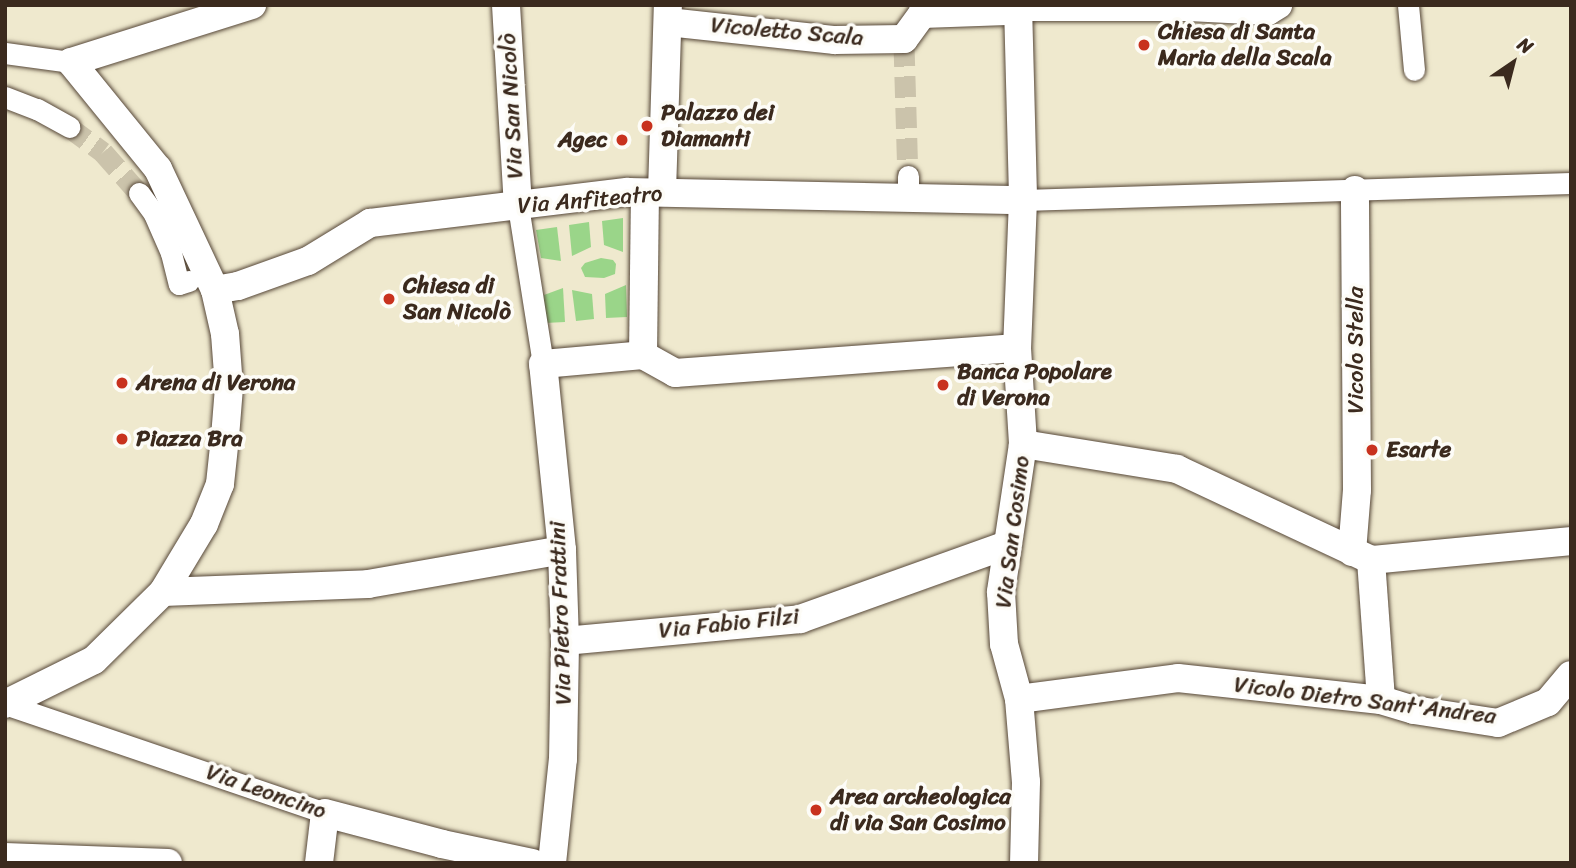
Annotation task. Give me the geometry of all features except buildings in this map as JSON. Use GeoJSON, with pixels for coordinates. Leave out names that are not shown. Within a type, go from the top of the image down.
{"type":"FeatureCollection","features":[{"type":"Feature","properties":{"kind":"street"},"geometry":{"type":"LineString","coordinates":[[10,53],[71,62],[252,5]]}},
{"type":"Feature","properties":{"kind":"street","name":"Via San Nicolò"},"geometry":{"type":"LineString","coordinates":[[506,5],[517,206]]}},
{"type":"Feature","properties":{"kind":"street"},"geometry":{"type":"LineString","coordinates":[[1018,6],[1189,7],[1268,11],[1278,5]]}},
{"type":"Feature","properties":{"kind":"street"},"geometry":{"type":"LineString","coordinates":[[1408,5],[1414,70]]}},
{"type":"Feature","properties":{"kind":"street","name":"Vicoletto Scala"},"geometry":{"type":"LineString","coordinates":[[668,14],[835,40],[905,41],[922,13],[1007,11],[1018,6]]}},
{"type":"Feature","properties":{"kind":"street","name":"Via San Cosimo"},"geometry":{"type":"LineString","coordinates":[[1018,6],[1023,200],[1017,348],[1023,444],[1002,592],[1004,644],[1018,699],[1026,782],[1024,863]]}},
{"type":"Feature","properties":{"kind":"street"},"geometry":{"type":"LineString","coordinates":[[643,355],[668,14]]}},
{"type":"Feature","properties":{"kind":"street"},"geometry":{"type":"LineString","coordinates":[[5,704],[94,660],[163,592],[204,524],[220,484],[229,387],[225,334],[202,285],[158,169],[71,62]]}},
{"type":"Feature","properties":{"kind":"street"},"geometry":{"type":"LineString","coordinates":[[5,97],[37,109],[69,127]]}},
{"type":"Feature","properties":{"kind":"street"},"geometry":{"type":"LineString","coordinates":[[1023,200],[1571,183]]}},
{"type":"Feature","properties":{"kind":"street","name":"Via Anfiteatro"},"geometry":{"type":"LineString","coordinates":[[202,285],[238,286],[308,261],[370,223],[517,206],[653,192],[727,197],[908,187],[1023,200]]}},
{"type":"Feature","properties":{"kind":"street","name":"Vicolo Stella"},"geometry":{"type":"LineString","coordinates":[[1355,190],[1357,490],[1362,556],[1381,700]]}},
{"type":"Feature","properties":{"kind":"street"},"geometry":{"type":"LineString","coordinates":[[139,193],[154,214],[171,253],[179,284],[202,285]]}},
{"type":"Feature","properties":{"kind":"street"},"geometry":{"type":"LineString","coordinates":[[517,206],[543,364],[643,355],[675,373],[1017,348]]}},
{"type":"Feature","properties":{"kind":"street","name":"Via Pietro Frattini"},"geometry":{"type":"LineString","coordinates":[[543,364],[562,550],[565,641],[563,759],[552,863]]}},
{"type":"Feature","properties":{"kind":"street"},"geometry":{"type":"LineString","coordinates":[[1023,444],[1177,469],[1362,556],[1571,541]]}},
{"type":"Feature","properties":{"kind":"street","name":"Via Fabio Filzi"},"geometry":{"type":"LineString","coordinates":[[565,641],[800,619],[1007,545]]}},
{"type":"Feature","properties":{"kind":"street"},"geometry":{"type":"LineString","coordinates":[[163,592],[368,584],[562,550]]}},
{"type":"Feature","properties":{"kind":"street","name":"Vicolo Dietro Sant'Andrea"},"geometry":{"type":"LineString","coordinates":[[1018,699],[1178,678],[1381,700],[1414,710],[1498,723],[1548,702],[1571,675]]}},
{"type":"Feature","properties":{"kind":"street","name":"Via Leoncino"},"geometry":{"type":"LineString","coordinates":[[5,704],[442,853],[532,863]]}},
{"type":"Feature","properties":{"kind":"street"},"geometry":{"type":"LineString","coordinates":[[319,863],[325,813]]}},
{"type":"Feature","properties":{"kind":"street"},"geometry":{"type":"LineString","coordinates":[[5,857],[168,863]]}},
{"type":"Feature","properties":{"kind":"green space"},"geometry":{"type":"Polygon","coordinates":[[[623,218],[623,252],[604,245],[602,221],[623,218]]]}},
{"type":"Feature","properties":{"kind":"green space"},"geometry":{"type":"Polygon","coordinates":[[[589,222],[591,247],[572,256],[569,225],[589,222]]]}},
{"type":"Feature","properties":{"kind":"green space"},"geometry":{"type":"Polygon","coordinates":[[[557,227],[561,261],[541,258],[536,230],[557,227]]]}},
{"type":"Feature","properties":{"kind":"green space"},"geometry":{"type":"Polygon","coordinates":[[[601,258],[613,260],[616,264],[615,274],[604,278],[585,277],[581,268],[585,263],[601,258]]]}},
{"type":"Feature","properties":{"kind":"green space"},"geometry":{"type":"Polygon","coordinates":[[[626,285],[627,317],[606,318],[605,294],[626,285]]]}},
{"type":"Feature","properties":{"kind":"green space"},"geometry":{"type":"Polygon","coordinates":[[[563,288],[565,322],[545,323],[544,295],[563,288]]]}},
{"type":"Feature","properties":{"kind":"green space"},"geometry":{"type":"Polygon","coordinates":[[[572,290],[592,294],[594,319],[576,321],[572,290]]]}},
{"type":"Feature","properties":{"kind":"tunnel"},"geometry":{"type":"LineString","coordinates":[[904,45],[908,176]]}},
{"type":"Feature","properties":{"kind":"tunnel"},"geometry":{"type":"LineString","coordinates":[[69,127],[103,152],[139,193]]}},
{"type":"Feature","properties":{"kind":"place","name":"Chiesa di Santa Maria della Scala"},"geometry":{"type":"Point","coordinates":[1144,45]}},
{"type":"Feature","properties":{"kind":"place","name":"Palazzo dei Diamanti"},"geometry":{"type":"Point","coordinates":[647,126]}},
{"type":"Feature","properties":{"kind":"place","name":"Agec"},"geometry":{"type":"Point","coordinates":[622,140]}},
{"type":"Feature","properties":{"kind":"place","name":"Chiesa di San Nicolò"},"geometry":{"type":"Point","coordinates":[389,299]}},
{"type":"Feature","properties":{"kind":"place","name":"Arena di Verona"},"geometry":{"type":"Point","coordinates":[122,383]}},
{"type":"Feature","properties":{"kind":"place","name":"Banca Popolare di Verona"},"geometry":{"type":"Point","coordinates":[943,385]}},
{"type":"Feature","properties":{"kind":"place","name":"Piazza Bra"},"geometry":{"type":"Point","coordinates":[122,439]}},
{"type":"Feature","properties":{"kind":"place","name":"Esarte"},"geometry":{"type":"Point","coordinates":[1372,450]}},
{"type":"Feature","properties":{"kind":"place","name":"Area archeologica di via San Cosimo"},"geometry":{"type":"Point","coordinates":[816,810]}}]}
